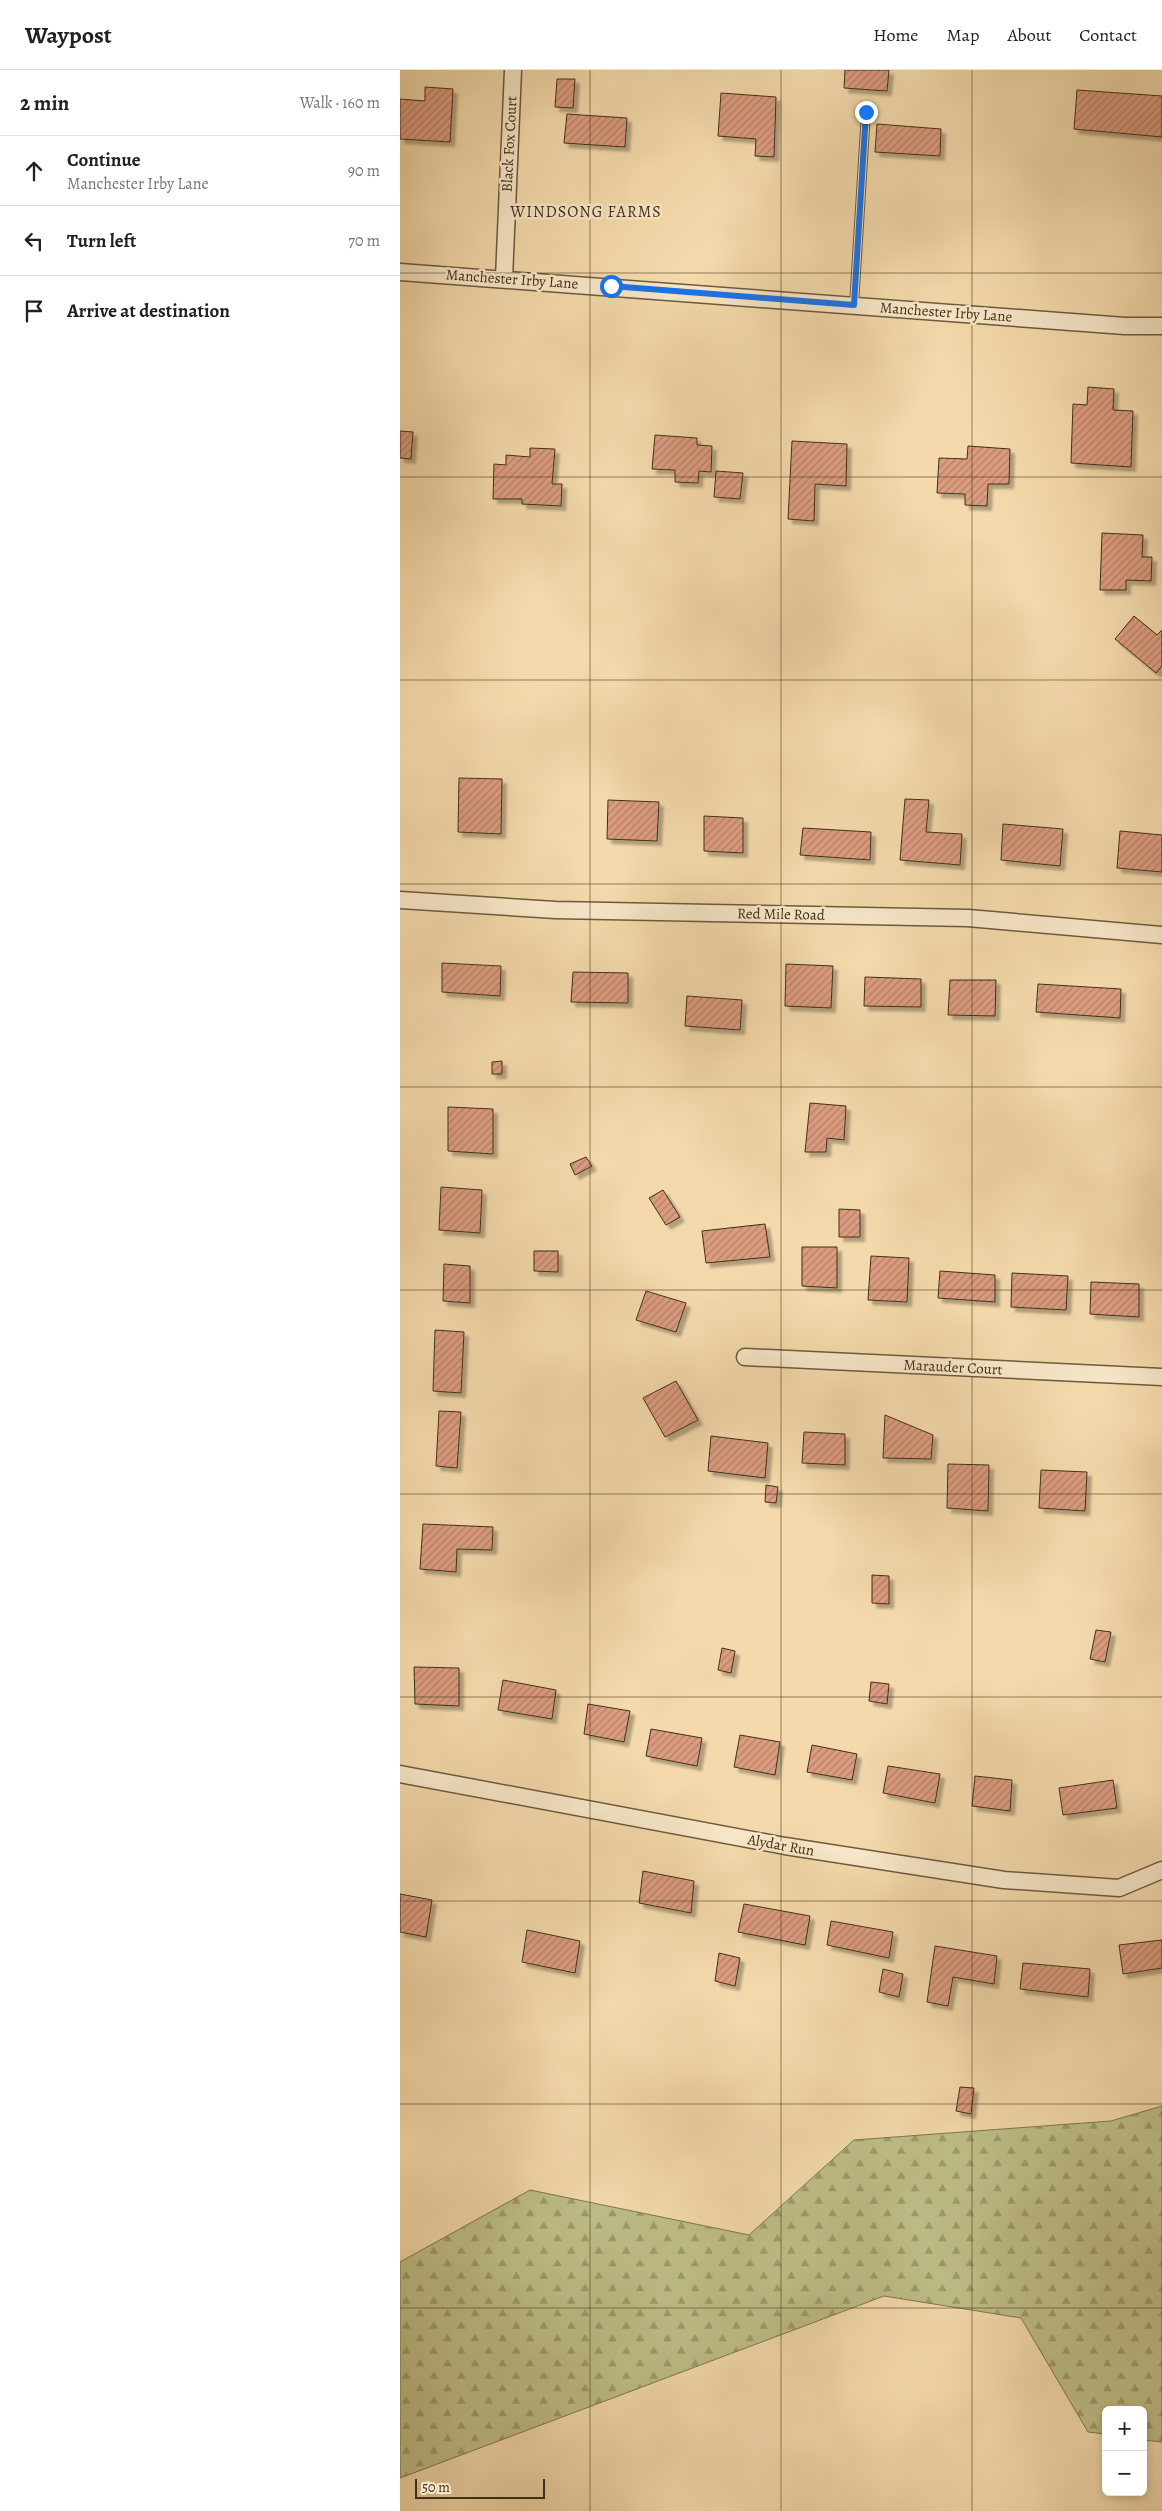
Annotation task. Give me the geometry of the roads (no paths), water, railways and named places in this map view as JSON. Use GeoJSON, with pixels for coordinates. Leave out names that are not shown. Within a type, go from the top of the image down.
{"type":"FeatureCollection","features":[{"type":"Feature","properties":{"kind":"street","name":"Black Fox Court"},"geometry":{"type":"LineString","coordinates":[[504,278],[513,70]]}},
{"type":"Feature","properties":{"kind":"street","name":"Manchester Irby Lane"},"geometry":{"type":"LineString","coordinates":[[400,272],[504,278],[1125,326],[1162,326]]}},
{"type":"Feature","properties":{"kind":"street","name":"Red Mile Road"},"geometry":{"type":"LineString","coordinates":[[400,900],[556,910],[968,918],[1162,935]]}},
{"type":"Feature","properties":{"kind":"street","name":"Marauder Court"},"geometry":{"type":"LineString","coordinates":[[745,1357],[1162,1376]]}},
{"type":"Feature","properties":{"kind":"street","name":"Alydar Run"},"geometry":{"type":"LineString","coordinates":[[400,1774],[786,1846],[1004,1880],[1119,1888],[1162,1870]]}},
{"type":"Feature","properties":{"kind":"lane"},"geometry":{"type":"LineString","coordinates":[[854,305],[866,112]]}},
{"type":"Feature","properties":{"kind":"district","name":"WINDSONG FARMS"},"geometry":{"type":"Point","coordinates":[586,212]}}]}
